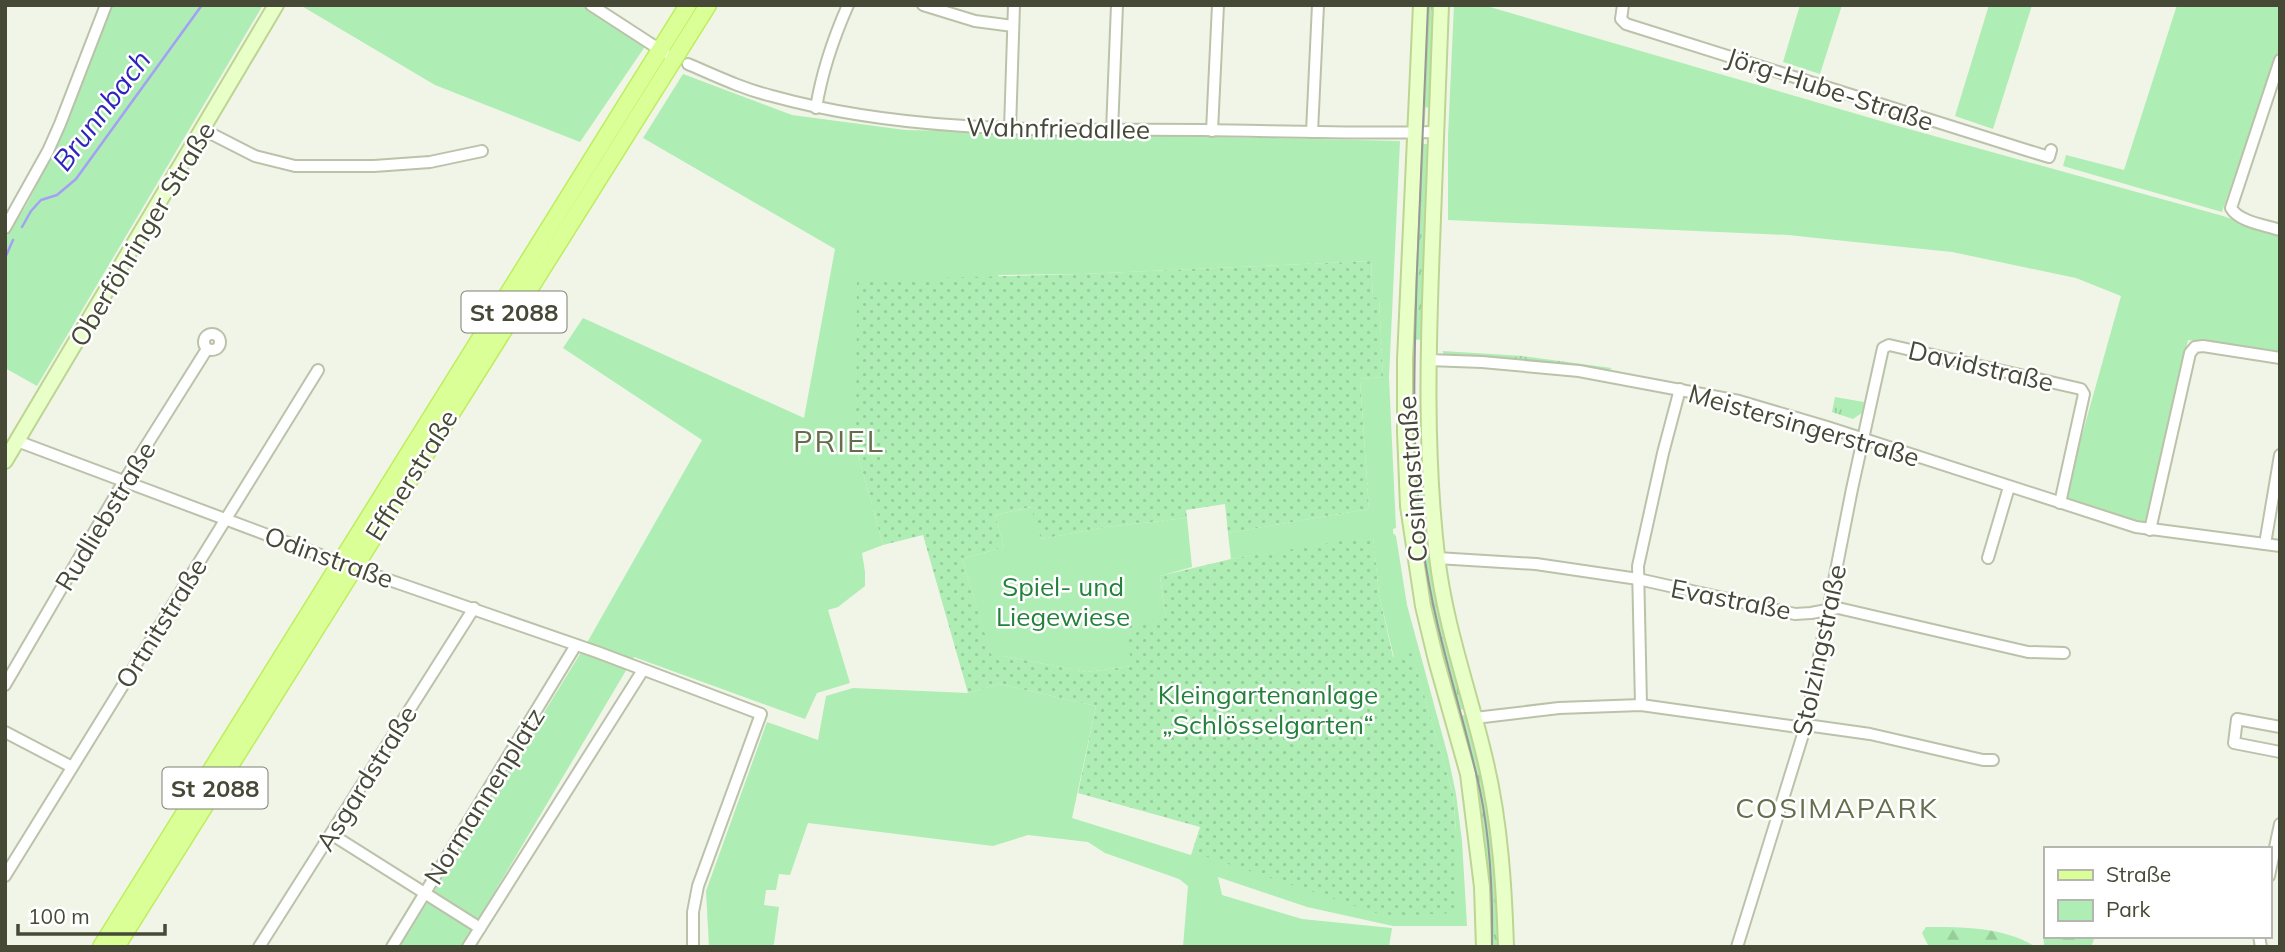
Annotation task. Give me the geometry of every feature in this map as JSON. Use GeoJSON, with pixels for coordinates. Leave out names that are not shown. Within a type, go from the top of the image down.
{"type":"FeatureCollection","features":[{"type":"Feature","properties":{"kind":"main road","name":"Oberföhringer Straße"},"geometry":{"type":"LineString","coordinates":[[5,461],[276,5]]}},
{"type":"Feature","properties":{"kind":"main road","name":"Effnerstraße"},"geometry":{"type":"LineString","coordinates":[[116,947],[688,5]]}},
{"type":"Feature","properties":{"kind":"main road","name":"Effnerstraße"},"geometry":{"type":"LineString","coordinates":[[102,947],[631,125],[682,61],[708,5]]}},
{"type":"Feature","properties":{"kind":"main road","name":"Cosimastraße"},"geometry":{"type":"LineString","coordinates":[[1420,5],[1405,360],[1406,456],[1414,549],[1423,606],[1468,774],[1480,865],[1484,947]]}},
{"type":"Feature","properties":{"kind":"main road","name":"Cosimastraße"},"geometry":{"type":"LineString","coordinates":[[1441,5],[1428,360],[1429,443],[1437,558],[1444,601],[1491,784],[1501,854],[1506,947]]}},
{"type":"Feature","properties":{"kind":"main road"},"geometry":{"type":"LineString","coordinates":[[1405,360],[1428,360]]}},
{"type":"Feature","properties":{"kind":"street"},"geometry":{"type":"LineString","coordinates":[[6,223],[48,151],[106,5]]}},
{"type":"Feature","properties":{"kind":"street","name":"Wahnfriedallee"},"geometry":{"type":"LineString","coordinates":[[591,5],[661,50],[757,92],[816,107],[927,124],[1112,131],[1436,132]]}},
{"type":"Feature","properties":{"kind":"street"},"geometry":{"type":"LineString","coordinates":[[816,107],[834,35],[848,5]]}},
{"type":"Feature","properties":{"kind":"street"},"geometry":{"type":"LineString","coordinates":[[923,5],[975,21],[1013,26]]}},
{"type":"Feature","properties":{"kind":"street"},"geometry":{"type":"LineString","coordinates":[[1010,129],[1014,5]]}},
{"type":"Feature","properties":{"kind":"street"},"geometry":{"type":"LineString","coordinates":[[1112,131],[1117,5]]}},
{"type":"Feature","properties":{"kind":"street"},"geometry":{"type":"LineString","coordinates":[[1212,131],[1218,5]]}},
{"type":"Feature","properties":{"kind":"street"},"geometry":{"type":"LineString","coordinates":[[1312,132],[1318,5]]}},
{"type":"Feature","properties":{"kind":"street","name":"Jörg-Hube-Straße"},"geometry":{"type":"LineString","coordinates":[[1623,5],[1621,19],[1626,24],[2016,147],[2049,156],[2051,150]]}},
{"type":"Feature","properties":{"kind":"street"},"geometry":{"type":"LineString","coordinates":[[2280,60],[2231,203],[2234,214],[2280,230]]}},
{"type":"Feature","properties":{"kind":"street"},"geometry":{"type":"LineString","coordinates":[[204,130],[255,156],[295,166],[430,162],[482,151]]}},
{"type":"Feature","properties":{"kind":"street","name":"Davidstraße"},"geometry":{"type":"LineString","coordinates":[[1883,348],[1889,345],[2081,389],[2084,394],[2060,503]]}},
{"type":"Feature","properties":{"kind":"street"},"geometry":{"type":"LineString","coordinates":[[2150,530],[2190,353],[2194,347],[2203,346],[2280,358]]}},
{"type":"Feature","properties":{"kind":"street","name":"Stolzingstraße"},"geometry":{"type":"LineString","coordinates":[[1737,947],[1805,727],[1883,348]]}},
{"type":"Feature","properties":{"kind":"street","name":"Rudliebstraße"},"geometry":{"type":"LineString","coordinates":[[5,685],[124,481],[207,349]]}},
{"type":"Feature","properties":{"kind":"street","name":"Meistersingerstraße"},"geometry":{"type":"LineString","coordinates":[[1428,360],[1567,370],[1680,388],[1747,403],[2150,530],[2280,547]]}},
{"type":"Feature","properties":{"kind":"street","name":"Ortnitstraße"},"geometry":{"type":"LineString","coordinates":[[5,876],[318,370]]}},
{"type":"Feature","properties":{"kind":"street"},"geometry":{"type":"LineString","coordinates":[[1641,705],[1638,566],[1680,388]]}},
{"type":"Feature","properties":{"kind":"street","name":"Odinstraße"},"geometry":{"type":"LineString","coordinates":[[17,441],[761,715],[698,886],[693,912],[693,947]]}},
{"type":"Feature","properties":{"kind":"street"},"geometry":{"type":"LineString","coordinates":[[2265,544],[2280,454]]}},
{"type":"Feature","properties":{"kind":"street"},"geometry":{"type":"LineString","coordinates":[[1988,558],[2010,486]]}},
{"type":"Feature","properties":{"kind":"street","name":"Evastraße"},"geometry":{"type":"LineString","coordinates":[[1437,558],[1536,564],[1638,579],[1795,614],[1838,608],[2028,652],[2064,653]]}},
{"type":"Feature","properties":{"kind":"street","name":"Asgardstraße"},"geometry":{"type":"LineString","coordinates":[[259,947],[474,608]]}},
{"type":"Feature","properties":{"kind":"street","name":"Normannenplatz"},"geometry":{"type":"LineString","coordinates":[[392,947],[576,645]]}},
{"type":"Feature","properties":{"kind":"street"},"geometry":{"type":"LineString","coordinates":[[468,947],[643,670]]}},
{"type":"Feature","properties":{"kind":"street"},"geometry":{"type":"LineString","coordinates":[[1475,718],[1559,708],[1641,705],[1870,734],[1993,760]]}},
{"type":"Feature","properties":{"kind":"street"},"geometry":{"type":"LineString","coordinates":[[2280,727],[2237,719],[2234,743],[2280,752]]}},
{"type":"Feature","properties":{"kind":"street"},"geometry":{"type":"LineString","coordinates":[[5,732],[72,767]]}},
{"type":"Feature","properties":{"kind":"street"},"geometry":{"type":"LineString","coordinates":[[2271,867],[2280,824]]}},
{"type":"Feature","properties":{"kind":"street"},"geometry":{"type":"LineString","coordinates":[[331,834],[480,928]]}},
{"type":"Feature","properties":{"kind":"green space"},"geometry":{"type":"Polygon","coordinates":[[[111,5],[263,5],[37,386],[5,368],[5,239],[27,204],[55,149],[111,5]]]}},
{"type":"Feature","properties":{"kind":"green space"},"geometry":{"type":"Polygon","coordinates":[[[300,5],[587,5],[646,45],[580,142],[435,85],[300,5]]]}},
{"type":"Feature","properties":{"kind":"green space"},"geometry":{"type":"Polygon","coordinates":[[[1423,5],[1438,5],[1433,108],[1419,107],[1423,5]]]}},
{"type":"Feature","properties":{"kind":"green space"},"geometry":{"type":"Polygon","coordinates":[[[1454,5],[1483,5],[1898,126],[2223,216],[2280,235],[2280,353],[2188,340],[2145,523],[2064,499],[2121,296],[2076,278],[1952,252],[1788,235],[1448,220],[1448,136],[1454,5]]]}},
{"type":"Feature","properties":{"kind":"green space"},"geometry":{"type":"Polygon","coordinates":[[[1800,5],[1842,5],[1820,74],[1783,62],[1800,5]]]}},
{"type":"Feature","properties":{"kind":"green space"},"geometry":{"type":"Polygon","coordinates":[[[1989,5],[2032,5],[1993,129],[1955,116],[1989,5]]]}},
{"type":"Feature","properties":{"kind":"green space"},"geometry":{"type":"Polygon","coordinates":[[[2177,5],[2280,5],[2280,47],[2222,212],[2063,166],[2066,155],[2124,170],[2177,5]]]}},
{"type":"Feature","properties":{"kind":"green space"},"geometry":{"type":"Polygon","coordinates":[[[683,74],[792,115],[905,130],[1400,141],[1389,378],[1396,528],[1393,533],[1396,536],[1407,605],[1456,794],[1467,926],[1393,926],[1307,907],[1218,877],[1222,895],[1302,919],[1392,928],[1389,947],[1183,947],[1188,886],[1179,879],[1105,853],[1088,842],[1028,835],[993,846],[808,823],[790,875],[779,874],[776,890],[766,890],[764,905],[779,907],[774,944],[771,947],[709,947],[706,891],[767,722],[818,740],[826,696],[853,688],[968,693],[999,684],[1096,706],[1072,818],[1191,855],[1192,852],[1456,913],[1453,794],[1412,654],[1394,658],[1379,594],[1373,537],[1231,559],[1228,533],[1369,509],[1360,379],[1383,377],[1379,298],[1373,297],[1371,261],[1082,274],[999,275],[856,447],[883,545],[862,553],[865,586],[838,607],[828,610],[850,683],[817,693],[805,719],[634,657],[462,947],[400,947],[588,641],[702,440],[563,348],[583,318],[804,418],[835,249],[643,138],[683,74]]]}},
{"type":"Feature","properties":{"kind":"green space"},"geometry":{"type":"Polygon","coordinates":[[[1418,144],[1433,144],[1425,340],[1410,339],[1418,144]]]}},
{"type":"Feature","properties":{"kind":"green space","name":"Kleingartenanlage „Schlösselgarten“"},"geometry":{"type":"Polygon","coordinates":[[[1371,261],[1373,297],[1379,298],[1383,377],[1360,379],[1369,509],[1228,533],[1225,504],[1186,510],[1187,518],[1106,527],[1041,539],[1031,507],[995,515],[1004,547],[962,559],[992,657],[1003,656],[1087,672],[1132,666],[1125,626],[1166,618],[1160,576],[1231,559],[1373,536],[1379,594],[1393,657],[1412,653],[1453,794],[1456,913],[1385,916],[1192,852],[1200,827],[1078,793],[1096,706],[999,684],[968,693],[923,535],[883,545],[856,447],[857,280],[1082,274],[1371,261]]]}},
{"type":"Feature","properties":{"kind":"green space"},"geometry":{"type":"Polygon","coordinates":[[[1443,351],[1523,356],[1612,368],[1609,370],[1467,355],[1465,358],[1443,356],[1443,351]]]}},
{"type":"Feature","properties":{"kind":"green space"},"geometry":{"type":"Polygon","coordinates":[[[1835,397],[1864,402],[1862,413],[1853,419],[1832,412],[1835,397]]]}},
{"type":"Feature","properties":{"kind":"green space"},"geometry":{"type":"Polygon","coordinates":[[[1428,483],[1469,708],[1455,711],[1436,645],[1411,484],[1428,483]]]}},
{"type":"Feature","properties":{"kind":"green space","name":"Spiel- und Liegewiese"},"geometry":{"type":"Polygon","coordinates":[[[1032,507],[1041,539],[1106,527],[1187,518],[1192,567],[1160,576],[1166,618],[1132,666],[1087,672],[1003,656],[992,658],[962,559],[1004,547],[995,515],[1032,507]]]}},
{"type":"Feature","properties":{"kind":"green space"},"geometry":{"type":"Polygon","coordinates":[[[1471,713],[1487,779],[1502,947],[1487,947],[1457,717],[1471,713]]]}},
{"type":"Feature","properties":{"kind":"green space"},"geometry":{"type":"Polygon","coordinates":[[[1926,927],[1997,932],[2024,940],[2036,947],[1929,947],[1922,933],[1926,927]]]}},
{"type":"Feature","properties":{"kind":"green space"},"geometry":{"type":"Polygon","coordinates":[[[2043,929],[2044,938],[2094,938],[2092,945],[2088,947],[2044,947],[2043,929]]]}},
{"type":"Feature","properties":{"kind":"waterway","name":"Brunnbach"},"geometry":{"type":"LineString","coordinates":[[22,227],[41,200],[57,195],[76,179],[202,5]]}},
{"type":"Feature","properties":{"kind":"waterway","name":"Brunnbach"},"geometry":{"type":"LineString","coordinates":[[5,258],[13,240]]}},
{"type":"Feature","properties":{"kind":"tram line"},"geometry":{"type":"LineString","coordinates":[[1428,5],[1415,339],[1414,408],[1419,512],[1433,604],[1485,815],[1491,881],[1492,947]]}},
{"type":"Feature","properties":{"kind":"district","name":"PRIEL"},"geometry":{"type":"Point","coordinates":[839,441]}},
{"type":"Feature","properties":{"kind":"district","name":"COSIMAPARK"},"geometry":{"type":"Point","coordinates":[1837,807]}}]}
